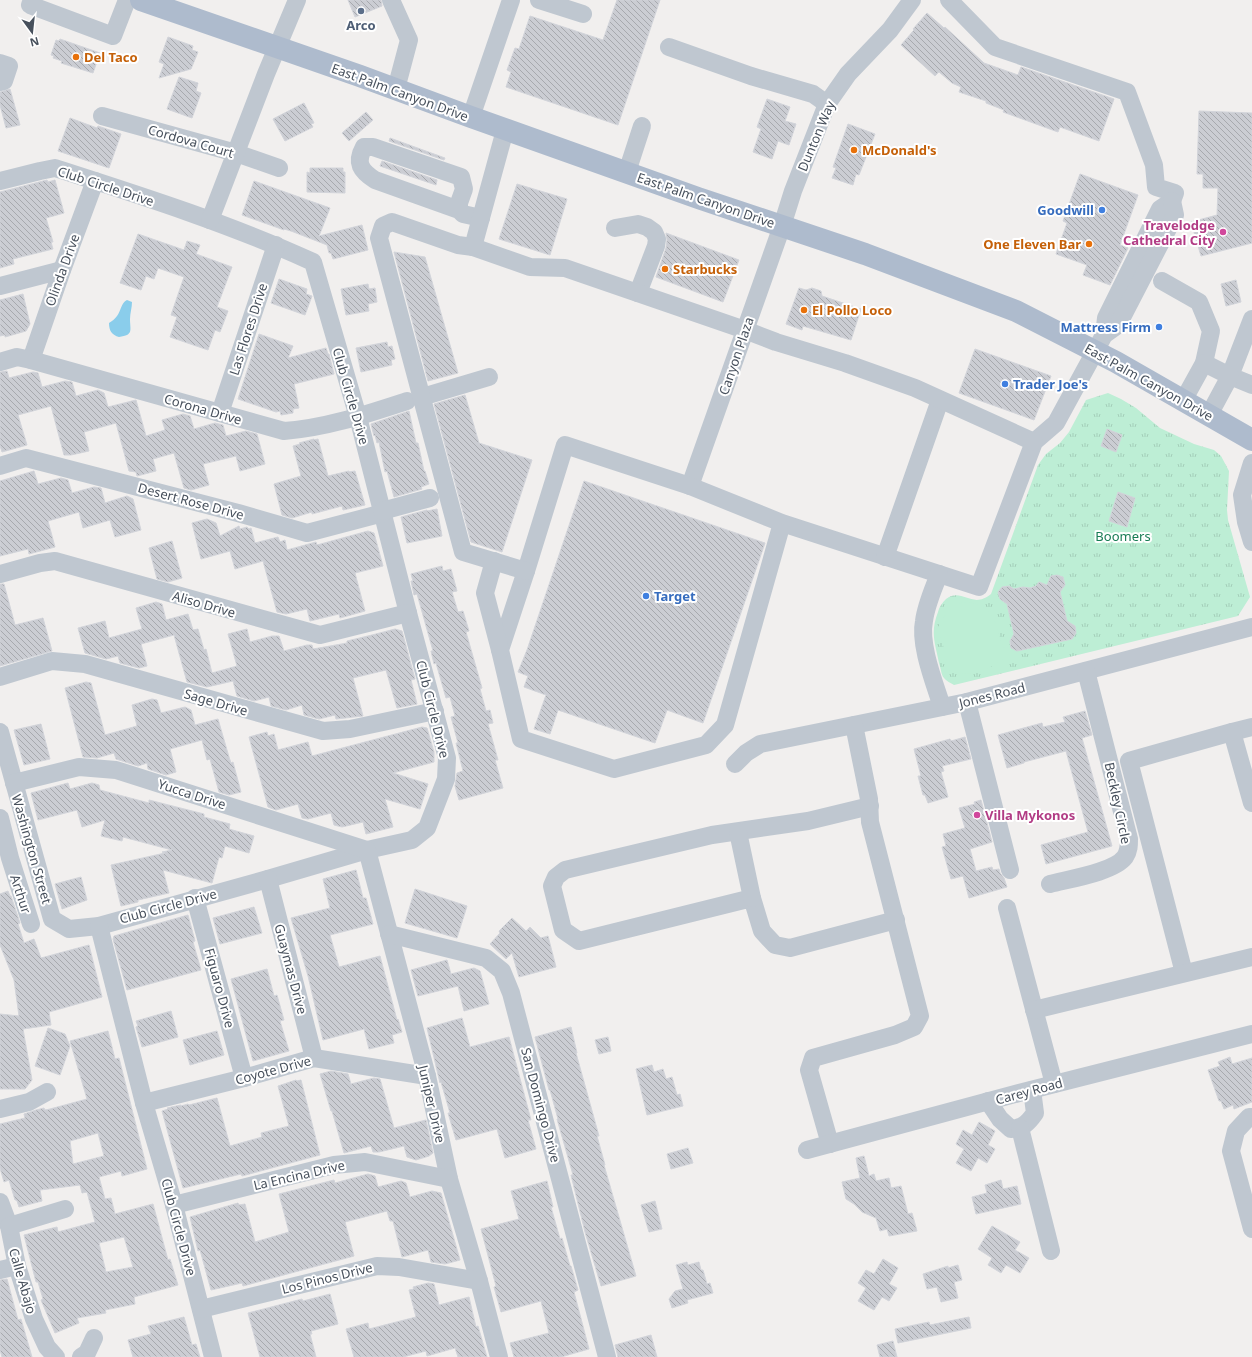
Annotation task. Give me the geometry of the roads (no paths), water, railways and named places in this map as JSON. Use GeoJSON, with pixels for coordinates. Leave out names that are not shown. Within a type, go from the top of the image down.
{"type":"FeatureCollection","features":[{"type":"Feature","properties":{"kind":"main road","name":"East Palm Canyon Drive"},"geometry":{"type":"LineString","coordinates":[[141,0],[396,89],[505,130],[865,254],[1099,343],[1183,401],[1252,440]]}},
{"type":"Feature","properties":{"kind":"street"},"geometry":{"type":"LineString","coordinates":[[32,0],[30,5],[114,36],[127,0]]}},
{"type":"Feature","properties":{"kind":"street"},"geometry":{"type":"LineString","coordinates":[[210,220],[297,0]]}},
{"type":"Feature","properties":{"kind":"street"},"geometry":{"type":"LineString","coordinates":[[391,0],[408,40],[396,89]]}},
{"type":"Feature","properties":{"kind":"street"},"geometry":{"type":"LineString","coordinates":[[470,117],[511,0]]}},
{"type":"Feature","properties":{"kind":"street"},"geometry":{"type":"LineString","coordinates":[[539,0],[583,14]]}},
{"type":"Feature","properties":{"kind":"street","name":"Dunton Way"},"geometry":{"type":"LineString","coordinates":[[782,226],[827,104],[848,74],[890,30],[912,0]]}},
{"type":"Feature","properties":{"kind":"street"},"geometry":{"type":"LineString","coordinates":[[500,650],[565,445],[690,486],[782,523],[979,587],[1034,442],[1056,423],[1099,343],[1118,324],[1121,304],[1175,215],[1172,201],[1175,193],[1156,187],[1154,165],[1127,92],[995,48],[949,0]]}},
{"type":"Feature","properties":{"kind":"street"},"geometry":{"type":"LineString","coordinates":[[669,47],[751,76],[813,94],[827,104]]}},
{"type":"Feature","properties":{"kind":"street"},"geometry":{"type":"LineString","coordinates":[[0,63],[9,66],[4,81],[0,82]]}},
{"type":"Feature","properties":{"kind":"street","name":"Cordova Court"},"geometry":{"type":"LineString","coordinates":[[102,116],[236,153],[280,168]]}},
{"type":"Feature","properties":{"kind":"street"},"geometry":{"type":"LineString","coordinates":[[627,172],[642,126]]}},
{"type":"Feature","properties":{"kind":"street"},"geometry":{"type":"LineString","coordinates":[[473,247],[505,130]]}},
{"type":"Feature","properties":{"kind":"street"},"geometry":{"type":"LineString","coordinates":[[459,210],[464,189],[461,177],[373,147],[364,147],[360,155],[360,166],[365,174],[375,180],[459,210],[463,214],[481,218]]}},
{"type":"Feature","properties":{"kind":"street","name":"Club Circle Drive"},"geometry":{"type":"LineString","coordinates":[[0,181],[55,168],[210,220],[276,245],[313,262],[358,417],[447,758],[446,779],[427,828],[412,840],[367,850],[99,926],[144,1103],[174,1205],[213,1357]]}},
{"type":"Feature","properties":{"kind":"street","name":"Olinda Drive"},"geometry":{"type":"LineString","coordinates":[[31,360],[95,181]]}},
{"type":"Feature","properties":{"kind":"street"},"geometry":{"type":"LineString","coordinates":[[526,571],[463,552],[414,399],[379,238],[383,226],[392,222],[458,245],[473,247],[530,267],[565,268],[776,342],[845,363],[915,388],[1034,442]]}},
{"type":"Feature","properties":{"kind":"street"},"geometry":{"type":"LineString","coordinates":[[615,228],[638,224],[647,227],[654,232],[657,239],[656,246],[638,293]]}},
{"type":"Feature","properties":{"kind":"street","name":"Canyon Plaza"},"geometry":{"type":"LineString","coordinates":[[690,486],[782,226]]}},
{"type":"Feature","properties":{"kind":"street","name":"Las Flores Drive"},"geometry":{"type":"LineString","coordinates":[[220,413],[276,245]]}},
{"type":"Feature","properties":{"kind":"street"},"geometry":{"type":"LineString","coordinates":[[0,286],[62,270]]}},
{"type":"Feature","properties":{"kind":"street"},"geometry":{"type":"LineString","coordinates":[[1162,282],[1199,302],[1211,331],[1204,363],[1183,401]]}},
{"type":"Feature","properties":{"kind":"street"},"geometry":{"type":"LineString","coordinates":[[1209,415],[1230,376],[1252,319]]}},
{"type":"Feature","properties":{"kind":"street","name":"Corona Drive"},"geometry":{"type":"LineString","coordinates":[[0,362],[17,358],[31,360],[284,431],[306,429],[358,417],[414,399],[489,378]]}},
{"type":"Feature","properties":{"kind":"street"},"geometry":{"type":"LineString","coordinates":[[1204,363],[1252,385]]}},
{"type":"Feature","properties":{"kind":"street"},"geometry":{"type":"LineString","coordinates":[[885,557],[940,400]]}},
{"type":"Feature","properties":{"kind":"street","name":"Desert Rose Drive"},"geometry":{"type":"LineString","coordinates":[[0,466],[26,458],[238,513],[307,533],[430,498]]}},
{"type":"Feature","properties":{"kind":"street"},"geometry":{"type":"LineString","coordinates":[[1252,464],[1242,495],[1248,511],[1252,542]]}},
{"type":"Feature","properties":{"kind":"street"},"geometry":{"type":"LineString","coordinates":[[494,561],[485,593],[521,739],[614,769],[706,745],[725,725],[782,523]]}},
{"type":"Feature","properties":{"kind":"street","name":"Aliso Drive"},"geometry":{"type":"LineString","coordinates":[[0,574],[40,563],[55,561],[320,635],[408,613]]}},
{"type":"Feature","properties":{"kind":"street"},"geometry":{"type":"LineString","coordinates":[[939,574],[928,603],[923,622],[923,639],[930,669],[942,707]]}},
{"type":"Feature","properties":{"kind":"street","name":"Jones Road"},"geometry":{"type":"LineString","coordinates":[[735,764],[746,753],[760,744],[967,702],[1252,627]]}},
{"type":"Feature","properties":{"kind":"street","name":"Sage Drive"},"geometry":{"type":"LineString","coordinates":[[0,677],[52,661],[84,664],[323,732],[350,729],[434,711]]}},
{"type":"Feature","properties":{"kind":"street","name":"Beckley Circle"},"geometry":{"type":"LineString","coordinates":[[1050,884],[1116,866],[1125,857],[1129,848],[1129,839],[1086,671]]}},
{"type":"Feature","properties":{"kind":"street"},"geometry":{"type":"LineString","coordinates":[[967,702],[1010,870]]}},
{"type":"Feature","properties":{"kind":"street"},"geometry":{"type":"LineString","coordinates":[[830,1144],[809,1070],[813,1058],[895,1035],[914,1027],[920,1016],[870,822],[870,806],[854,725]]}},
{"type":"Feature","properties":{"kind":"street"},"geometry":{"type":"LineString","coordinates":[[1184,973],[1129,761],[1252,727]]}},
{"type":"Feature","properties":{"kind":"street","name":"Washington Street"},"geometry":{"type":"LineString","coordinates":[[0,732],[52,919],[69,929],[99,926]]}},
{"type":"Feature","properties":{"kind":"street"},"geometry":{"type":"LineString","coordinates":[[1232,732],[1252,803]]}},
{"type":"Feature","properties":{"kind":"street","name":"Yucca Drive"},"geometry":{"type":"LineString","coordinates":[[14,783],[80,766],[116,770],[367,850]]}},
{"type":"Feature","properties":{"kind":"street"},"geometry":{"type":"LineString","coordinates":[[752,898],[579,941],[562,930],[552,886],[556,877],[565,870],[712,835],[808,821],[870,806]]}},
{"type":"Feature","properties":{"kind":"street","name":"Arthur"},"geometry":{"type":"LineString","coordinates":[[0,818],[5,857],[31,924]]}},
{"type":"Feature","properties":{"kind":"street"},"geometry":{"type":"LineString","coordinates":[[738,832],[752,898],[762,931],[774,945],[790,948],[896,920]]}},
{"type":"Feature","properties":{"kind":"street","name":"Juniper Drive"},"geometry":{"type":"LineString","coordinates":[[367,850],[427,1076],[449,1179],[479,1281],[499,1357]]}},
{"type":"Feature","properties":{"kind":"street","name":"Guaymas Drive"},"geometry":{"type":"LineString","coordinates":[[268,879],[314,1058]]}},
{"type":"Feature","properties":{"kind":"street","name":"Figuaro Drive"},"geometry":{"type":"LineString","coordinates":[[195,898],[244,1078]]}},
{"type":"Feature","properties":{"kind":"street"},"geometry":{"type":"LineString","coordinates":[[1007,908],[1054,1084]]}},
{"type":"Feature","properties":{"kind":"street","name":"San Domingo Drive"},"geometry":{"type":"LineString","coordinates":[[389,934],[486,958],[502,971],[511,994],[607,1357]]}},
{"type":"Feature","properties":{"kind":"street"},"geometry":{"type":"LineString","coordinates":[[1034,1010],[1252,957]]}},
{"type":"Feature","properties":{"kind":"street","name":"Carey Road"},"geometry":{"type":"LineString","coordinates":[[807,1150],[988,1101],[1252,1034]]}},
{"type":"Feature","properties":{"kind":"street","name":"Coyote Drive"},"geometry":{"type":"LineString","coordinates":[[144,1103],[244,1078],[314,1058],[427,1076]]}},
{"type":"Feature","properties":{"kind":"street"},"geometry":{"type":"LineString","coordinates":[[988,1101],[1000,1120],[1011,1129],[1020,1128],[1028,1124],[1035,1114],[1032,1090]]}},
{"type":"Feature","properties":{"kind":"street"},"geometry":{"type":"LineString","coordinates":[[0,1109],[29,1102],[47,1092]]}},
{"type":"Feature","properties":{"kind":"street"},"geometry":{"type":"LineString","coordinates":[[1252,1116],[1249,1117],[1236,1131],[1231,1151],[1252,1229]]}},
{"type":"Feature","properties":{"kind":"street"},"geometry":{"type":"LineString","coordinates":[[1020,1128],[1051,1251]]}},
{"type":"Feature","properties":{"kind":"street","name":"La Encina Drive"},"geometry":{"type":"LineString","coordinates":[[174,1205],[334,1165],[365,1162],[449,1179]]}},
{"type":"Feature","properties":{"kind":"street","name":"Calle Abajo"},"geometry":{"type":"LineString","coordinates":[[0,1202],[9,1226],[9,1268],[47,1347],[56,1357]]}},
{"type":"Feature","properties":{"kind":"street"},"geometry":{"type":"LineString","coordinates":[[9,1226],[65,1209]]}},
{"type":"Feature","properties":{"kind":"street","name":"Los Pinos Drive"},"geometry":{"type":"LineString","coordinates":[[200,1309],[377,1266],[400,1267],[479,1281]]}},
{"type":"Feature","properties":{"kind":"street"},"geometry":{"type":"LineString","coordinates":[[81,1357],[87,1353],[94,1338]]}},
{"type":"Feature","properties":{"kind":"water"},"geometry":{"type":"Polygon","coordinates":[[[127,300],[132,302],[130,331],[127,335],[119,337],[111,332],[109,323],[116,317],[123,303],[127,300]]]}},
{"type":"Feature","properties":{"kind":"place","name":"Arco"},"geometry":{"type":"Point","coordinates":[361,11]}},
{"type":"Feature","properties":{"kind":"place","name":"Del Taco"},"geometry":{"type":"Point","coordinates":[76,57]}},
{"type":"Feature","properties":{"kind":"place","name":"McDonald's"},"geometry":{"type":"Point","coordinates":[854,150]}},
{"type":"Feature","properties":{"kind":"place","name":"Goodwill"},"geometry":{"type":"Point","coordinates":[1102,210]}},
{"type":"Feature","properties":{"kind":"place","name":"Travelodge Cathedral City"},"geometry":{"type":"Point","coordinates":[1223,232]}},
{"type":"Feature","properties":{"kind":"place","name":"One Eleven Bar"},"geometry":{"type":"Point","coordinates":[1089,244]}},
{"type":"Feature","properties":{"kind":"place","name":"Starbucks"},"geometry":{"type":"Point","coordinates":[665,269]}},
{"type":"Feature","properties":{"kind":"place","name":"El Pollo Loco"},"geometry":{"type":"Point","coordinates":[804,310]}},
{"type":"Feature","properties":{"kind":"place","name":"Mattress Firm"},"geometry":{"type":"Point","coordinates":[1159,327]}},
{"type":"Feature","properties":{"kind":"place","name":"Trader Joe's"},"geometry":{"type":"Point","coordinates":[1005,384]}},
{"type":"Feature","properties":{"kind":"place","name":"Target"},"geometry":{"type":"Point","coordinates":[646,596]}},
{"type":"Feature","properties":{"kind":"place","name":"Villa Mykonos"},"geometry":{"type":"Point","coordinates":[977,815]}},
{"type":"Feature","properties":{"kind":"park label","name":"Boomers"},"geometry":{"type":"Point","coordinates":[1123,536]}}]}
